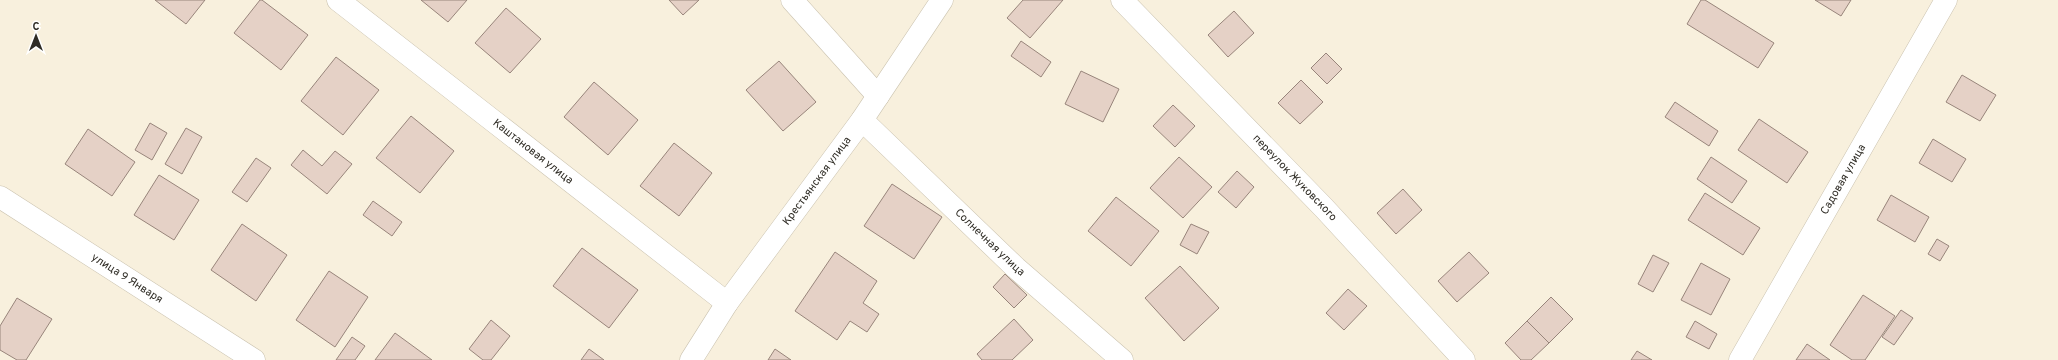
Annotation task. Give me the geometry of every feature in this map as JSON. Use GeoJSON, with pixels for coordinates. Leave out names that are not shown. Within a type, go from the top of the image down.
{"type":"FeatureCollection","features":[{"type":"Feature","properties":{"kind":"street","name":"Каштановая улица"},"geometry":{"type":"LineString","coordinates":[[338,0],[727,303]]}},
{"type":"Feature","properties":{"kind":"street"},"geometry":{"type":"LineString","coordinates":[[792,0],[878,96]]}},
{"type":"Feature","properties":{"kind":"street","name":"Крестьянская улица"},"geometry":{"type":"LineString","coordinates":[[691,360],[727,303],[862,120],[942,0]]}},
{"type":"Feature","properties":{"kind":"street","name":"переулок Жуковского"},"geometry":{"type":"LineString","coordinates":[[1122,0],[1324,208],[1464,360]]}},
{"type":"Feature","properties":{"kind":"street","name":"Садовая улица"},"geometry":{"type":"LineString","coordinates":[[1740,360],[1946,0]]}},
{"type":"Feature","properties":{"kind":"street","name":"Солнечная улица"},"geometry":{"type":"LineString","coordinates":[[862,120],[1016,268],[1122,360]]}},
{"type":"Feature","properties":{"kind":"street","name":"улица 9 Января"},"geometry":{"type":"LineString","coordinates":[[0,197],[254,360]]}},
{"type":"Feature","properties":{"kind":"building"},"geometry":{"type":"Polygon","coordinates":[[[155,0],[205,0],[186,24],[155,0]]]}},
{"type":"Feature","properties":{"kind":"building"},"geometry":{"type":"Polygon","coordinates":[[[260,0],[308,35],[281,70],[234,33],[260,0]]]}},
{"type":"Feature","properties":{"kind":"building"},"geometry":{"type":"Polygon","coordinates":[[[421,0],[467,0],[448,22],[421,0]]]}},
{"type":"Feature","properties":{"kind":"building"},"geometry":{"type":"Polygon","coordinates":[[[669,0],[699,0],[683,15],[669,0]]]}},
{"type":"Feature","properties":{"kind":"building"},"geometry":{"type":"Polygon","coordinates":[[[1023,0],[1063,0],[1030,38],[1007,18],[1023,0]]]}},
{"type":"Feature","properties":{"kind":"building"},"geometry":{"type":"Polygon","coordinates":[[[1701,0],[1705,0],[1774,43],[1758,68],[1687,24],[1701,0]]]}},
{"type":"Feature","properties":{"kind":"building"},"geometry":{"type":"Polygon","coordinates":[[[1815,0],[1851,0],[1841,16],[1815,0]]]}},
{"type":"Feature","properties":{"kind":"building"},"geometry":{"type":"Polygon","coordinates":[[[506,8],[541,39],[510,73],[475,43],[506,8]]]}},
{"type":"Feature","properties":{"kind":"building"},"geometry":{"type":"Polygon","coordinates":[[[1234,11],[1254,33],[1228,57],[1208,35],[1234,11]]]}},
{"type":"Feature","properties":{"kind":"building"},"geometry":{"type":"Polygon","coordinates":[[[1021,41],[1051,62],[1041,77],[1011,56],[1021,41]]]}},
{"type":"Feature","properties":{"kind":"building"},"geometry":{"type":"Polygon","coordinates":[[[1326,53],[1342,69],[1327,84],[1311,68],[1326,53]]]}},
{"type":"Feature","properties":{"kind":"building"},"geometry":{"type":"Polygon","coordinates":[[[336,57],[379,90],[343,135],[301,101],[336,57]]]}},
{"type":"Feature","properties":{"kind":"building"},"geometry":{"type":"Polygon","coordinates":[[[779,61],[816,102],[783,131],[746,90],[779,61]]]}},
{"type":"Feature","properties":{"kind":"building"},"geometry":{"type":"Polygon","coordinates":[[[1081,71],[1119,89],[1103,122],[1065,104],[1081,71]]]}},
{"type":"Feature","properties":{"kind":"building"},"geometry":{"type":"Polygon","coordinates":[[[1962,75],[1996,95],[1980,121],[1946,102],[1962,75]]]}},
{"type":"Feature","properties":{"kind":"building"},"geometry":{"type":"Polygon","coordinates":[[[1301,80],[1323,102],[1300,124],[1278,103],[1301,80]]]}},
{"type":"Feature","properties":{"kind":"building"},"geometry":{"type":"Polygon","coordinates":[[[594,82],[638,120],[608,155],[564,117],[594,82]]]}},
{"type":"Feature","properties":{"kind":"building"},"geometry":{"type":"Polygon","coordinates":[[[1675,102],[1718,131],[1709,146],[1665,117],[1675,102]]]}},
{"type":"Feature","properties":{"kind":"building"},"geometry":{"type":"Polygon","coordinates":[[[1173,105],[1195,126],[1175,147],[1153,126],[1173,105]]]}},
{"type":"Feature","properties":{"kind":"building"},"geometry":{"type":"Polygon","coordinates":[[[411,116],[454,151],[420,193],[376,158],[411,116]]]}},
{"type":"Feature","properties":{"kind":"building"},"geometry":{"type":"Polygon","coordinates":[[[1759,119],[1808,152],[1787,183],[1738,150],[1759,119]]]}},
{"type":"Feature","properties":{"kind":"building"},"geometry":{"type":"Polygon","coordinates":[[[150,123],[167,133],[152,160],[135,150],[150,123]]]}},
{"type":"Feature","properties":{"kind":"building"},"geometry":{"type":"Polygon","coordinates":[[[186,128],[202,137],[182,174],[165,164],[186,128]]]}},
{"type":"Feature","properties":{"kind":"building"},"geometry":{"type":"Polygon","coordinates":[[[88,129],[135,162],[112,196],[65,164],[88,129]]]}},
{"type":"Feature","properties":{"kind":"building"},"geometry":{"type":"Polygon","coordinates":[[[1933,139],[1966,159],[1952,182],[1919,163],[1933,139]]]}},
{"type":"Feature","properties":{"kind":"building"},"geometry":{"type":"Polygon","coordinates":[[[674,143],[712,173],[679,216],[640,186],[674,143]]]}},
{"type":"Feature","properties":{"kind":"building"},"geometry":{"type":"Polygon","coordinates":[[[303,150],[322,166],[335,151],[352,164],[327,194],[291,165],[303,150]]]}},
{"type":"Feature","properties":{"kind":"building"},"geometry":{"type":"Polygon","coordinates":[[[1179,157],[1212,187],[1183,218],[1150,188],[1179,157]]]}},
{"type":"Feature","properties":{"kind":"building"},"geometry":{"type":"Polygon","coordinates":[[[1711,157],[1747,181],[1732,203],[1697,179],[1711,157]]]}},
{"type":"Feature","properties":{"kind":"building"},"geometry":{"type":"Polygon","coordinates":[[[256,158],[271,168],[247,202],[232,192],[256,158]]]}},
{"type":"Feature","properties":{"kind":"building"},"geometry":{"type":"Polygon","coordinates":[[[1237,171],[1254,187],[1236,208],[1218,192],[1237,171]]]}},
{"type":"Feature","properties":{"kind":"building"},"geometry":{"type":"Polygon","coordinates":[[[159,175],[199,200],[174,240],[134,215],[159,175]]]}},
{"type":"Feature","properties":{"kind":"building"},"geometry":{"type":"Polygon","coordinates":[[[892,184],[942,217],[914,259],[864,226],[892,184]]]}},
{"type":"Feature","properties":{"kind":"building"},"geometry":{"type":"Polygon","coordinates":[[[1403,189],[1422,210],[1396,234],[1377,213],[1403,189]]]}},
{"type":"Feature","properties":{"kind":"building"},"geometry":{"type":"Polygon","coordinates":[[[1705,193],[1760,228],[1743,255],[1688,220],[1705,193]]]}},
{"type":"Feature","properties":{"kind":"building"},"geometry":{"type":"Polygon","coordinates":[[[1891,195],[1929,217],[1915,242],[1877,220],[1891,195]]]}},
{"type":"Feature","properties":{"kind":"building"},"geometry":{"type":"Polygon","coordinates":[[[1116,197],[1159,231],[1131,266],[1088,231],[1116,197]]]}},
{"type":"Feature","properties":{"kind":"building"},"geometry":{"type":"Polygon","coordinates":[[[373,201],[402,222],[392,236],[363,215],[373,201]]]}},
{"type":"Feature","properties":{"kind":"building"},"geometry":{"type":"Polygon","coordinates":[[[242,224],[287,255],[256,301],[211,270],[242,224]]]}},
{"type":"Feature","properties":{"kind":"building"},"geometry":{"type":"Polygon","coordinates":[[[1191,224],[1209,232],[1197,254],[1180,245],[1191,224]]]}},
{"type":"Feature","properties":{"kind":"building"},"geometry":{"type":"Polygon","coordinates":[[[1937,239],[1949,246],[1940,261],[1928,254],[1937,239]]]}},
{"type":"Feature","properties":{"kind":"building"},"geometry":{"type":"Polygon","coordinates":[[[582,248],[638,290],[609,328],[553,286],[582,248]]]}},
{"type":"Feature","properties":{"kind":"building"},"geometry":{"type":"Polygon","coordinates":[[[835,252],[877,281],[863,303],[879,314],[867,332],[850,321],[837,340],[795,311],[835,252]]]}},
{"type":"Feature","properties":{"kind":"building"},"geometry":{"type":"Polygon","coordinates":[[[1469,252],[1489,273],[1457,302],[1438,281],[1469,252]]]}},
{"type":"Feature","properties":{"kind":"building"},"geometry":{"type":"Polygon","coordinates":[[[1653,255],[1669,263],[1653,292],[1638,284],[1653,255]]]}},
{"type":"Feature","properties":{"kind":"building"},"geometry":{"type":"Polygon","coordinates":[[[1701,263],[1730,279],[1711,315],[1681,300],[1701,263]]]}},
{"type":"Feature","properties":{"kind":"building"},"geometry":{"type":"Polygon","coordinates":[[[1180,266],[1219,308],[1184,341],[1145,298],[1180,266]]]}},
{"type":"Feature","properties":{"kind":"building"},"geometry":{"type":"Polygon","coordinates":[[[329,271],[368,297],[335,347],[296,320],[329,271]]]}},
{"type":"Feature","properties":{"kind":"building"},"geometry":{"type":"Polygon","coordinates":[[[1005,274],[1027,295],[1014,308],[993,287],[1005,274]]]}},
{"type":"Feature","properties":{"kind":"building"},"geometry":{"type":"Polygon","coordinates":[[[1348,289],[1367,306],[1344,330],[1326,313],[1348,289]]]}},
{"type":"Feature","properties":{"kind":"building"},"geometry":{"type":"Polygon","coordinates":[[[1863,295],[1895,316],[1865,360],[1852,360],[1830,345],[1863,295]]]}},
{"type":"Feature","properties":{"kind":"building"},"geometry":{"type":"Polygon","coordinates":[[[1551,297],[1573,319],[1549,343],[1527,321],[1551,297]]]}},
{"type":"Feature","properties":{"kind":"building"},"geometry":{"type":"Polygon","coordinates":[[[17,298],[52,319],[26,360],[17,360],[0,350],[0,326],[17,298]]]}},
{"type":"Feature","properties":{"kind":"building"},"geometry":{"type":"Polygon","coordinates":[[[1901,310],[1913,318],[1894,345],[1882,337],[1901,310]]]}},
{"type":"Feature","properties":{"kind":"building"},"geometry":{"type":"Polygon","coordinates":[[[1014,319],[1033,340],[1012,360],[982,360],[977,354],[1014,319]]]}},
{"type":"Feature","properties":{"kind":"building"},"geometry":{"type":"Polygon","coordinates":[[[491,320],[510,336],[491,360],[483,360],[469,349],[491,320]]]}},
{"type":"Feature","properties":{"kind":"building"},"geometry":{"type":"Polygon","coordinates":[[[1527,321],[1549,343],[1531,360],[1521,360],[1505,343],[1527,321]]]}},
{"type":"Feature","properties":{"kind":"building"},"geometry":{"type":"Polygon","coordinates":[[[1695,321],[1717,334],[1709,349],[1686,337],[1695,321]]]}},
{"type":"Feature","properties":{"kind":"building"},"geometry":{"type":"Polygon","coordinates":[[[395,333],[432,360],[375,360],[395,333]]]}},
{"type":"Feature","properties":{"kind":"building"},"geometry":{"type":"Polygon","coordinates":[[[352,337],[365,346],[355,360],[336,360],[352,337]]]}},
{"type":"Feature","properties":{"kind":"building"},"geometry":{"type":"Polygon","coordinates":[[[1807,344],[1830,360],[1796,360],[1807,344]]]}},
{"type":"Feature","properties":{"kind":"building"},"geometry":{"type":"Polygon","coordinates":[[[589,349],[604,360],[581,360],[589,349]]]}},
{"type":"Feature","properties":{"kind":"building"},"geometry":{"type":"Polygon","coordinates":[[[775,349],[791,360],[768,360],[775,349]]]}},
{"type":"Feature","properties":{"kind":"building"},"geometry":{"type":"Polygon","coordinates":[[[1637,351],[1652,360],[1631,360],[1637,351]]]}}]}
